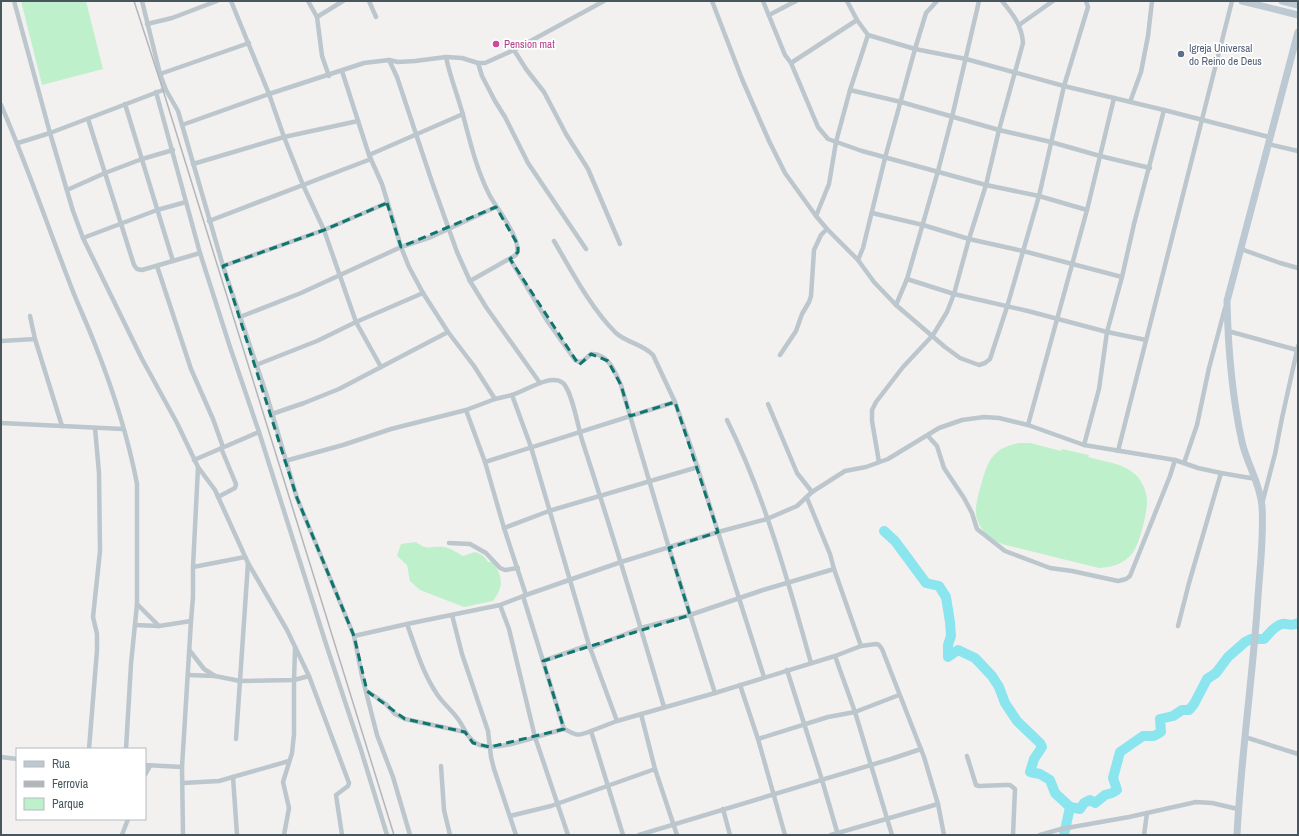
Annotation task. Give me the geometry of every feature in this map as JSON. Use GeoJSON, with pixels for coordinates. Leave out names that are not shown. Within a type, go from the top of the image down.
{"type":"FeatureCollection","features":[{"type":"Feature","properties":{"kind":"street"},"geometry":{"type":"LineString","coordinates":[[14,1],[50,132],[83,238],[142,359],[177,423],[198,468],[218,497],[248,563],[287,630],[310,676],[349,783],[348,786],[336,795],[342,835]]}},
{"type":"Feature","properties":{"kind":"street"},"geometry":{"type":"LineString","coordinates":[[142,1],[160,74],[166,90],[178,111],[209,221],[272,414],[297,498],[354,636],[377,735],[393,777],[410,835]]}},
{"type":"Feature","properties":{"kind":"street"},"geometry":{"type":"LineString","coordinates":[[147,24],[172,18],[217,1]]}},
{"type":"Feature","properties":{"kind":"street"},"geometry":{"type":"LineString","coordinates":[[231,1],[269,94],[284,138],[303,185],[324,230],[356,322],[381,367]]}},
{"type":"Feature","properties":{"kind":"street"},"geometry":{"type":"LineString","coordinates":[[308,1],[317,17],[322,56],[329,76]]}},
{"type":"Feature","properties":{"kind":"street"},"geometry":{"type":"LineString","coordinates":[[317,17],[343,1]]}},
{"type":"Feature","properties":{"kind":"street"},"geometry":{"type":"LineString","coordinates":[[369,1],[376,17]]}},
{"type":"Feature","properties":{"kind":"street"},"geometry":{"type":"LineString","coordinates":[[182,126],[269,94],[329,76],[364,63],[389,60],[398,62],[416,61],[446,57],[462,58],[478,63],[485,63],[514,50],[604,1]]}},
{"type":"Feature","properties":{"kind":"street"},"geometry":{"type":"LineString","coordinates":[[712,1],[742,79],[769,141],[785,173],[816,216],[858,260],[874,282],[896,305],[960,358],[979,365],[990,360],[1007,307],[1039,196],[1064,86],[1088,7],[1086,1]]}},
{"type":"Feature","properties":{"kind":"street"},"geometry":{"type":"LineString","coordinates":[[763,1],[785,55],[791,63],[818,128],[828,139],[862,152],[986,185],[1039,196],[1087,210]]}},
{"type":"Feature","properties":{"kind":"street"},"geometry":{"type":"LineString","coordinates":[[769,15],[796,1]]}},
{"type":"Feature","properties":{"kind":"street"},"geometry":{"type":"LineString","coordinates":[[847,1],[857,20],[868,35],[915,48],[966,59],[1064,86],[1201,119],[1269,140],[1298,151]]}},
{"type":"Feature","properties":{"kind":"street"},"geometry":{"type":"LineString","coordinates":[[858,260],[863,248],[885,158],[915,48],[926,13],[937,1]]}},
{"type":"Feature","properties":{"kind":"street"},"geometry":{"type":"LineString","coordinates":[[896,305],[908,279],[938,171],[979,1]]}},
{"type":"Feature","properties":{"kind":"street"},"geometry":{"type":"LineString","coordinates":[[879,462],[872,421],[872,410],[876,402],[903,367],[933,335],[947,312],[954,294],[986,185],[999,130],[1023,43],[1019,25],[1002,1]]}},
{"type":"Feature","properties":{"kind":"street"},"geometry":{"type":"LineString","coordinates":[[1019,25],[1053,1]]}},
{"type":"Feature","properties":{"kind":"street"},"geometry":{"type":"LineString","coordinates":[[1130,102],[1140,72],[1148,36],[1152,1]]}},
{"type":"Feature","properties":{"kind":"street"},"geometry":{"type":"LineString","coordinates":[[1118,451],[1127,410],[1232,1]]}},
{"type":"Feature","properties":{"kind":"street"},"geometry":{"type":"LineString","coordinates":[[1242,1],[1298,15]]}},
{"type":"Feature","properties":{"kind":"street"},"geometry":{"type":"LineString","coordinates":[[1282,1],[1298,5]]}},
{"type":"Feature","properties":{"kind":"street"},"geometry":{"type":"LineString","coordinates":[[791,63],[857,20]]}},
{"type":"Feature","properties":{"kind":"street"},"geometry":{"type":"LineString","coordinates":[[1184,463],[1196,425],[1209,368],[1298,32]]}},
{"type":"Feature","properties":{"kind":"street"},"geometry":{"type":"LineString","coordinates":[[816,216],[829,184],[836,142],[850,90],[868,35]]}},
{"type":"Feature","properties":{"kind":"street"},"geometry":{"type":"LineString","coordinates":[[160,74],[249,43]]}},
{"type":"Feature","properties":{"kind":"street"},"geometry":{"type":"LineString","coordinates":[[514,50],[526,69],[544,92],[566,134],[588,169],[620,244]]}},
{"type":"Feature","properties":{"kind":"street"},"geometry":{"type":"LineString","coordinates":[[446,57],[450,78],[463,114],[482,178],[496,207],[518,245],[518,252],[510,260],[470,281]]}},
{"type":"Feature","properties":{"kind":"street"},"geometry":{"type":"LineString","coordinates":[[389,60],[397,77],[415,134],[470,281],[486,307],[540,383]]}},
{"type":"Feature","properties":{"kind":"street"},"geometry":{"type":"LineString","coordinates":[[478,63],[482,76],[528,163],[586,249]]}},
{"type":"Feature","properties":{"kind":"street"},"geometry":{"type":"LineString","coordinates":[[342,71],[370,157],[382,184],[401,247],[409,267],[423,293],[448,332],[474,366],[495,399]]}},
{"type":"Feature","properties":{"kind":"street"},"geometry":{"type":"LineString","coordinates":[[18,143],[88,119],[156,92],[166,90]]}},
{"type":"Feature","properties":{"kind":"street"},"geometry":{"type":"LineString","coordinates":[[850,90],[901,102],[999,130],[1150,168]]}},
{"type":"Feature","properties":{"kind":"street"},"geometry":{"type":"LineString","coordinates":[[156,92],[200,253],[259,432],[387,835]]}},
{"type":"Feature","properties":{"kind":"street"},"geometry":{"type":"LineString","coordinates":[[1028,425],[1087,210],[1114,98]]}},
{"type":"Feature","properties":{"kind":"street"},"geometry":{"type":"LineString","coordinates":[[125,104],[172,261]]}},
{"type":"Feature","properties":{"kind":"street"},"geometry":{"type":"LineString","coordinates":[[1,105],[18,143],[72,289],[110,383],[138,484],[137,604],[126,748]]}},
{"type":"Feature","properties":{"kind":"street"},"geometry":{"type":"LineString","coordinates":[[1084,445],[1099,389],[1107,332],[1164,110]]}},
{"type":"Feature","properties":{"kind":"street"},"geometry":{"type":"LineString","coordinates":[[209,221],[303,185],[370,157],[415,134],[463,114]]}},
{"type":"Feature","properties":{"kind":"street"},"geometry":{"type":"LineString","coordinates":[[88,119],[120,224],[134,265],[137,269],[142,270],[200,253]]}},
{"type":"Feature","properties":{"kind":"street"},"geometry":{"type":"LineString","coordinates":[[193,164],[284,138],[358,121]]}},
{"type":"Feature","properties":{"kind":"street"},"geometry":{"type":"LineString","coordinates":[[67,190],[105,172],[172,150]]}},
{"type":"Feature","properties":{"kind":"street"},"geometry":{"type":"LineString","coordinates":[[83,238],[157,210],[186,202]]}},
{"type":"Feature","properties":{"kind":"street"},"geometry":{"type":"LineString","coordinates":[[223,266],[324,230],[387,203]]}},
{"type":"Feature","properties":{"kind":"street"},"geometry":{"type":"LineString","coordinates":[[240,317],[301,293],[401,247],[431,237],[496,207]]}},
{"type":"Feature","properties":{"kind":"street"},"geometry":{"type":"LineString","coordinates":[[872,213],[1122,277]]}},
{"type":"Feature","properties":{"kind":"street"},"geometry":{"type":"LineString","coordinates":[[780,355],[796,331],[802,314],[809,302],[811,296],[814,250],[821,235],[827,229]]}},
{"type":"Feature","properties":{"kind":"street"},"geometry":{"type":"LineString","coordinates":[[554,241],[590,300],[608,326],[618,335],[648,349],[653,355],[675,402],[698,467],[764,677]]}},
{"type":"Feature","properties":{"kind":"street"},"geometry":{"type":"LineString","coordinates":[[1241,248],[1280,263],[1298,268]]}},
{"type":"Feature","properties":{"kind":"street"},"geometry":{"type":"LineString","coordinates":[[510,260],[548,322],[576,360],[579,362],[583,361],[591,354],[595,354],[608,361],[618,379],[715,693]]}},
{"type":"Feature","properties":{"kind":"street"},"geometry":{"type":"LineString","coordinates":[[157,266],[190,369],[213,419],[236,484],[235,488],[218,497]]}},
{"type":"Feature","properties":{"kind":"street"},"geometry":{"type":"LineString","coordinates":[[908,279],[954,294],[1028,311],[1107,332],[1146,340]]}},
{"type":"Feature","properties":{"kind":"street"},"geometry":{"type":"LineString","coordinates":[[256,365],[317,341],[356,322],[423,293]]}},
{"type":"Feature","properties":{"kind":"street"},"geometry":{"type":"LineString","coordinates":[[1227,301],[1228,332],[1234,397],[1242,444],[1256,479],[1262,505],[1262,536],[1253,670],[1238,809],[1237,835]]}},
{"type":"Feature","properties":{"kind":"street"},"geometry":{"type":"LineString","coordinates":[[30,316],[35,339],[62,426]]}},
{"type":"Feature","properties":{"kind":"street"},"geometry":{"type":"LineString","coordinates":[[272,414],[339,389],[448,332]]}},
{"type":"Feature","properties":{"kind":"street"},"geometry":{"type":"LineString","coordinates":[[1228,332],[1297,348],[1275,454],[1262,505]]}},
{"type":"Feature","properties":{"kind":"street"},"geometry":{"type":"LineString","coordinates":[[1,341],[35,339]]}},
{"type":"Feature","properties":{"kind":"street"},"geometry":{"type":"LineString","coordinates":[[285,461],[343,445],[391,429],[466,410],[495,399],[512,395],[540,383],[552,380],[559,381],[564,384],[570,396],[579,432],[642,628],[664,707]]}},
{"type":"Feature","properties":{"kind":"street"},"geometry":{"type":"LineString","coordinates":[[512,395],[531,447],[590,646],[617,721]]}},
{"type":"Feature","properties":{"kind":"street"},"geometry":{"type":"LineString","coordinates":[[485,462],[675,402]]}},
{"type":"Feature","properties":{"kind":"street"},"geometry":{"type":"LineString","coordinates":[[768,404],[797,473],[812,492]]}},
{"type":"Feature","properties":{"kind":"street"},"geometry":{"type":"LineString","coordinates":[[466,410],[485,462],[504,528],[518,568],[543,661],[564,729],[573,735],[580,735],[617,721],[715,693],[835,656],[861,646],[876,644],[879,645],[921,748],[938,804],[944,835]]}},
{"type":"Feature","properties":{"kind":"street"},"geometry":{"type":"LineString","coordinates":[[354,636],[500,605],[621,562],[718,532],[768,519],[798,506],[812,492],[845,471],[866,467],[888,459],[939,428],[962,420],[984,417],[999,418],[1028,425],[1084,445],[1175,460],[1221,473],[1256,479]]}},
{"type":"Feature","properties":{"kind":"street"},"geometry":{"type":"LineString","coordinates":[[727,420],[741,448],[768,519],[811,663]]}},
{"type":"Feature","properties":{"kind":"street"},"geometry":{"type":"LineString","coordinates":[[1,423],[123,429]]}},
{"type":"Feature","properties":{"kind":"street"},"geometry":{"type":"LineString","coordinates":[[89,748],[97,650],[97,634],[93,617],[100,551],[99,473],[95,428]]}},
{"type":"Feature","properties":{"kind":"street"},"geometry":{"type":"LineString","coordinates":[[194,460],[259,432]]}},
{"type":"Feature","properties":{"kind":"street"},"geometry":{"type":"LineString","coordinates":[[928,436],[937,446],[944,468],[964,498],[972,513],[977,529],[988,539],[1005,551],[1050,568],[1072,570],[1118,581],[1126,579],[1130,576],[1175,460]]}},
{"type":"Feature","properties":{"kind":"street"},"geometry":{"type":"LineString","coordinates":[[504,528],[549,511],[698,467]]}},
{"type":"Feature","properties":{"kind":"street"},"geometry":{"type":"LineString","coordinates":[[183,835],[182,767],[193,597],[198,468]]}},
{"type":"Feature","properties":{"kind":"street"},"geometry":{"type":"LineString","coordinates":[[1178,626],[1221,473]]}},
{"type":"Feature","properties":{"kind":"street"},"geometry":{"type":"LineString","coordinates":[[807,498],[830,554],[861,646]]}},
{"type":"Feature","properties":{"kind":"street"},"geometry":{"type":"LineString","coordinates":[[449,543],[470,544],[486,553],[500,568],[505,570],[518,568]]}},
{"type":"Feature","properties":{"kind":"street"},"geometry":{"type":"LineString","coordinates":[[193,567],[245,557]]}},
{"type":"Feature","properties":{"kind":"street"},"geometry":{"type":"LineString","coordinates":[[236,739],[248,563]]}},
{"type":"Feature","properties":{"kind":"street"},"geometry":{"type":"LineString","coordinates":[[543,661],[642,628],[690,615],[739,598],[834,569]]}},
{"type":"Feature","properties":{"kind":"street"},"geometry":{"type":"LineString","coordinates":[[137,604],[159,626]]}},
{"type":"Feature","properties":{"kind":"street"},"geometry":{"type":"LineString","coordinates":[[500,605],[509,629],[536,737],[568,835]]}},
{"type":"Feature","properties":{"kind":"street"},"geometry":{"type":"LineString","coordinates":[[452,615],[462,654],[488,731],[494,769],[510,816],[514,834]]}},
{"type":"Feature","properties":{"kind":"street"},"geometry":{"type":"LineString","coordinates":[[135,625],[159,626],[191,620]]}},
{"type":"Feature","properties":{"kind":"street"},"geometry":{"type":"LineString","coordinates":[[406,624],[434,690],[459,720],[473,743],[490,747],[503,746],[564,729]]}},
{"type":"Feature","properties":{"kind":"street"},"geometry":{"type":"LineString","coordinates":[[284,835],[289,808],[283,782],[292,753],[294,734],[294,680],[296,648]]}},
{"type":"Feature","properties":{"kind":"street"},"geometry":{"type":"LineString","coordinates":[[190,651],[204,669],[215,676]]}},
{"type":"Feature","properties":{"kind":"street"},"geometry":{"type":"LineString","coordinates":[[835,656],[855,712],[892,835]]}},
{"type":"Feature","properties":{"kind":"street"},"geometry":{"type":"LineString","coordinates":[[787,670],[838,834]]}},
{"type":"Feature","properties":{"kind":"street"},"geometry":{"type":"LineString","coordinates":[[188,675],[215,676],[240,680],[294,680],[310,676]]}},
{"type":"Feature","properties":{"kind":"street"},"geometry":{"type":"LineString","coordinates":[[740,685],[758,739],[785,835]]}},
{"type":"Feature","properties":{"kind":"street"},"geometry":{"type":"LineString","coordinates":[[367,691],[386,704],[395,714],[405,719],[465,732]]}},
{"type":"Feature","properties":{"kind":"street"},"geometry":{"type":"LineString","coordinates":[[758,739],[828,716],[855,712],[899,695]]}},
{"type":"Feature","properties":{"kind":"street"},"geometry":{"type":"LineString","coordinates":[[641,714],[655,769],[677,835]]}},
{"type":"Feature","properties":{"kind":"street"},"geometry":{"type":"LineString","coordinates":[[591,731],[623,835]]}},
{"type":"Feature","properties":{"kind":"street"},"geometry":{"type":"LineString","coordinates":[[1245,737],[1298,754]]}},
{"type":"Feature","properties":{"kind":"street"},"geometry":{"type":"LineString","coordinates":[[639,835],[891,759],[921,748]]}},
{"type":"Feature","properties":{"kind":"street"},"geometry":{"type":"LineString","coordinates":[[967,756],[976,785],[1010,785],[1015,789],[1013,835]]}},
{"type":"Feature","properties":{"kind":"street"},"geometry":{"type":"LineString","coordinates":[[1,757],[16,759]]}},
{"type":"Feature","properties":{"kind":"street"},"geometry":{"type":"LineString","coordinates":[[183,783],[219,781],[289,761]]}},
{"type":"Feature","properties":{"kind":"street"},"geometry":{"type":"LineString","coordinates":[[148,765],[182,767]]}},
{"type":"Feature","properties":{"kind":"street"},"geometry":{"type":"LineString","coordinates":[[441,766],[444,810],[450,835]]}},
{"type":"Feature","properties":{"kind":"street"},"geometry":{"type":"LineString","coordinates":[[510,816],[558,804],[655,769]]}},
{"type":"Feature","properties":{"kind":"street"},"geometry":{"type":"LineString","coordinates":[[233,777],[237,835]]}},
{"type":"Feature","properties":{"kind":"street"},"geometry":{"type":"LineString","coordinates":[[1040,835],[1061,829],[1129,817],[1196,802],[1212,803],[1238,809]]}},
{"type":"Feature","properties":{"kind":"street"},"geometry":{"type":"LineString","coordinates":[[831,835],[938,804]]}},
{"type":"Feature","properties":{"kind":"street"},"geometry":{"type":"LineString","coordinates":[[723,809],[730,835]]}},
{"type":"Feature","properties":{"kind":"street"},"geometry":{"type":"LineString","coordinates":[[1144,835],[1147,813]]}},
{"type":"Feature","properties":{"kind":"street"},"geometry":{"type":"LineString","coordinates":[[122,835],[128,820]]}},
{"type":"Feature","properties":{"kind":"highlighted area"},"geometry":{"type":"Polygon","coordinates":[[[387,203],[401,247],[496,207],[518,245],[518,252],[510,259],[579,365],[591,354],[608,361],[621,385],[630,416],[675,402],[718,532],[669,548],[690,615],[543,661],[564,729],[490,747],[473,743],[465,732],[405,719],[367,691],[354,636],[297,498],[223,266],[324,230],[387,203]]]}},
{"type":"Feature","properties":{"kind":"green space"},"geometry":{"type":"Polygon","coordinates":[[[21,1],[86,1],[103,69],[42,85],[21,1]]]}},
{"type":"Feature","properties":{"kind":"green space"},"geometry":{"type":"Polygon","coordinates":[[[1030,443],[1061,451],[1062,449],[1089,455],[1088,457],[1126,468],[1137,476],[1145,489],[1147,504],[1144,524],[1136,546],[1130,556],[1123,562],[1116,565],[1099,568],[1006,545],[994,540],[984,531],[977,520],[976,507],[986,469],[992,457],[997,452],[1010,445],[1030,443]]]}},
{"type":"Feature","properties":{"kind":"green space"},"geometry":{"type":"Polygon","coordinates":[[[416,542],[426,547],[448,548],[463,556],[475,552],[486,558],[488,562],[493,562],[499,573],[501,582],[497,596],[493,601],[464,607],[420,590],[410,581],[407,565],[397,556],[401,544],[416,542]]]}},
{"type":"Feature","properties":{"kind":"waterway"},"geometry":{"type":"LineString","coordinates":[[884,531],[895,541],[926,583],[939,586],[946,597],[951,636],[948,645],[948,657],[958,650],[975,658],[992,676],[999,687],[1005,703],[1017,721],[1040,743],[1042,747],[1034,759],[1030,772],[1040,774],[1050,780],[1055,793],[1070,807],[1064,835]]}},
{"type":"Feature","properties":{"kind":"waterway"},"geometry":{"type":"LineString","coordinates":[[1070,807],[1080,809],[1084,803],[1090,800],[1095,803],[1105,795],[1117,790],[1113,778],[1120,752],[1143,736],[1154,736],[1161,732],[1160,719],[1173,716],[1182,710],[1189,710],[1194,704],[1207,679],[1216,673],[1228,657],[1245,642],[1251,639],[1264,639],[1274,628],[1279,625],[1293,625],[1298,623]]}},
{"type":"Feature","properties":{"kind":"railway"},"geometry":{"type":"LineString","coordinates":[[134,1],[394,835]]}},
{"type":"Feature","properties":{"kind":"place","name":"Pension mat"},"geometry":{"type":"Point","coordinates":[496,44]}},
{"type":"Feature","properties":{"kind":"place","name":"Igreja Universal do Reino de Deus"},"geometry":{"type":"Point","coordinates":[1181,54]}}]}
